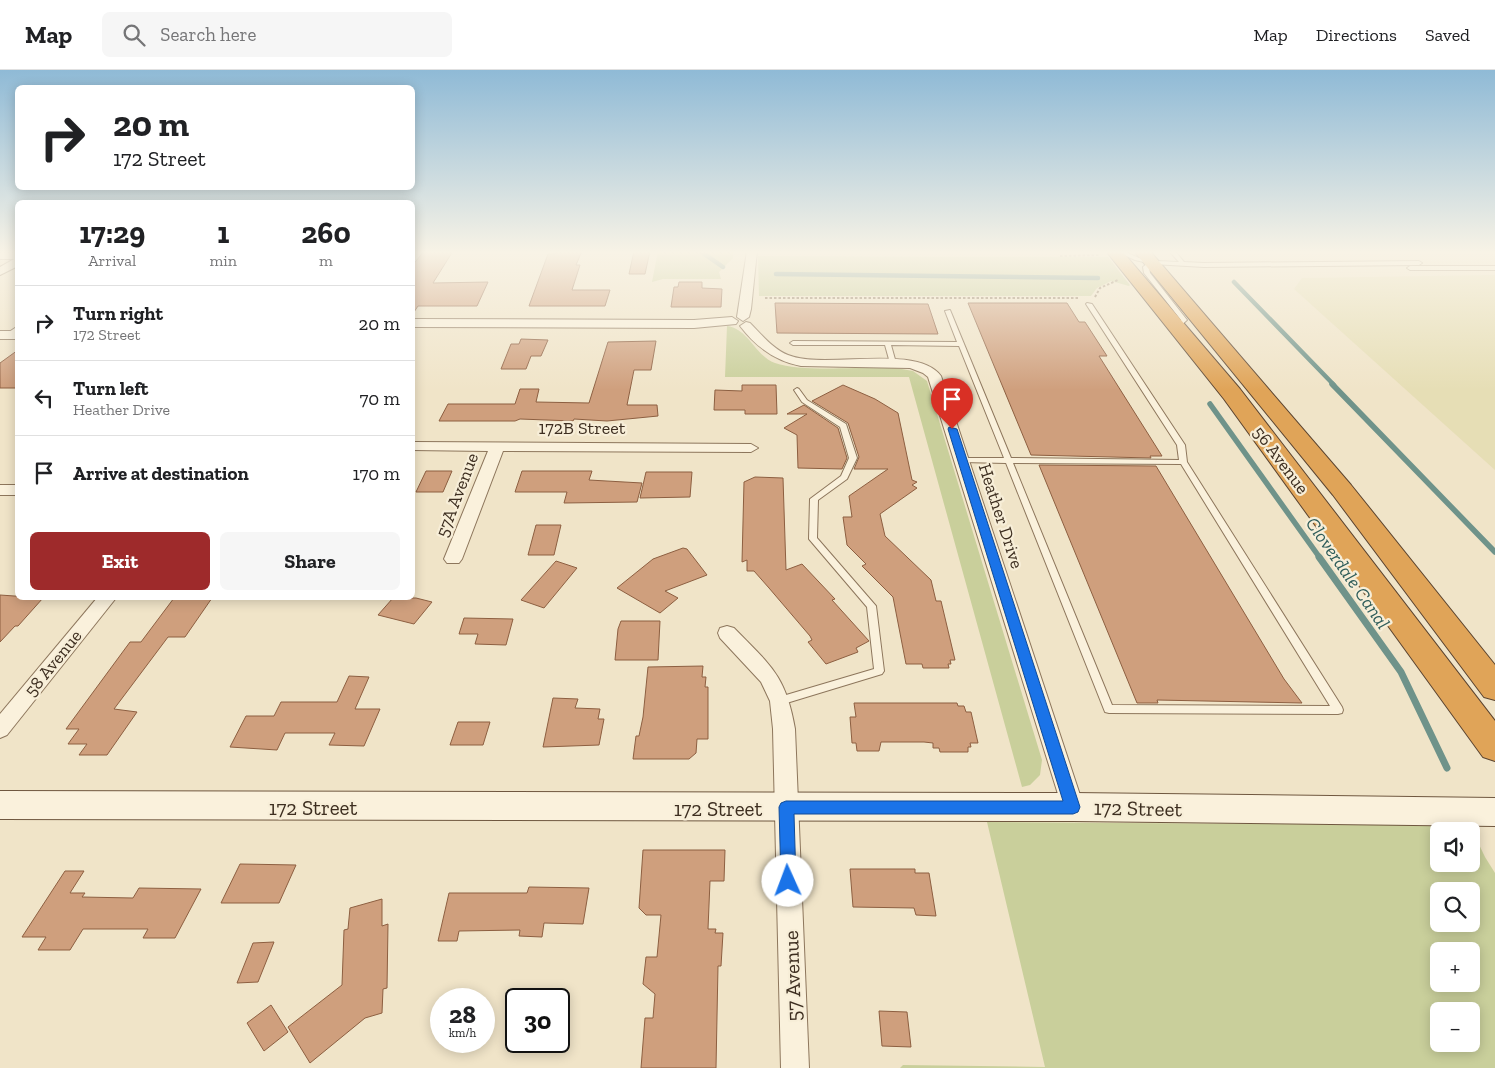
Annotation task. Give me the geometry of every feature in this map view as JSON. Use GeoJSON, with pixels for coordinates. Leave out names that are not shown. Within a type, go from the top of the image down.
{"type":"FeatureCollection","features":[{"type":"Feature","properties":{"kind":"highway","name":"56 Avenue"},"geometry":{"type":"LineString","coordinates":[[1150,298],[1177,327],[1232,394],[1495,747]]}},
{"type":"Feature","properties":{"kind":"highway","name":"56 Avenue"},"geometry":{"type":"LineString","coordinates":[[1189,298],[1342,490],[1495,688]]}},
{"type":"Feature","properties":{"kind":"street"},"geometry":{"type":"LineString","coordinates":[[415,323],[694,324],[740,321],[748,298]]}},
{"type":"Feature","properties":{"kind":"street","name":"Heather Drive"},"geometry":{"type":"LineString","coordinates":[[740,321],[770,352],[791,361],[893,363],[920,366],[934,376],[1073,807]]}},
{"type":"Feature","properties":{"kind":"street","name":"172B Street"},"geometry":{"type":"LineString","coordinates":[[415,446],[751,448]]}},
{"type":"Feature","properties":{"kind":"street","name":"57A Avenue"},"geometry":{"type":"LineString","coordinates":[[453,559],[497,447]]}},
{"type":"Feature","properties":{"kind":"street"},"geometry":{"type":"LineString","coordinates":[[0,490],[15,490]]}},
{"type":"Feature","properties":{"kind":"street","name":"58 Avenue"},"geometry":{"type":"LineString","coordinates":[[0,729],[105,600]]}},
{"type":"Feature","properties":{"kind":"street","name":"57 Avenue"},"geometry":{"type":"LineString","coordinates":[[727,633],[769,677],[780,701],[784,729],[795,1068]]}},
{"type":"Feature","properties":{"kind":"street","name":"172 Street"},"geometry":{"type":"LineString","coordinates":[[0,805],[1073,807],[1495,812]]}},
{"type":"Feature","properties":{"kind":"lane"},"geometry":{"type":"LineString","coordinates":[[1166,298],[1184,320],[1177,327]]}},
{"type":"Feature","properties":{"kind":"lane"},"geometry":{"type":"LineString","coordinates":[[948,311],[1109,709],[1338,710],[1183,462],[1181,445],[1088,300]]}},
{"type":"Feature","properties":{"kind":"lane"},"geometry":{"type":"LineString","coordinates":[[793,344],[962,344]]}},
{"type":"Feature","properties":{"kind":"lane"},"geometry":{"type":"LineString","coordinates":[[888,344],[893,363]]}},
{"type":"Feature","properties":{"kind":"lane"},"geometry":{"type":"LineString","coordinates":[[780,701],[879,671],[871,606],[813,539],[814,499],[844,477],[853,458],[843,426],[804,401],[797,390]]}},
{"type":"Feature","properties":{"kind":"lane"},"geometry":{"type":"LineString","coordinates":[[962,460],[1183,462]]}},
{"type":"Feature","properties":{"kind":"path"},"geometry":{"type":"LineString","coordinates":[[765,298],[1088,300],[1093,298]]}},
{"type":"Feature","properties":{"kind":"shaded area"},"geometry":{"type":"Polygon","coordinates":[[[1304,298],[1495,298],[1495,470],[1304,298]]]}},
{"type":"Feature","properties":{"kind":"green space"},"geometry":{"type":"Polygon","coordinates":[[[727,326],[741,332],[762,355],[775,363],[802,368],[896,368],[913,371],[927,381],[1042,760],[1040,775],[1030,785],[1022,787],[909,377],[725,377],[727,326]]]}},
{"type":"Feature","properties":{"kind":"green space"},"geometry":{"type":"Polygon","coordinates":[[[987,822],[1430,825],[1430,872],[1480,872],[1480,847],[1495,873],[1495,1068],[900,1068],[903,1065],[1045,1067],[987,822]]]}},
{"type":"Feature","properties":{"kind":"building"},"geometry":{"type":"Polygon","coordinates":[[[415,298],[481,298],[477,306],[418,306],[415,310],[415,298]]]}},
{"type":"Feature","properties":{"kind":"building"},"geometry":{"type":"Polygon","coordinates":[[[532,298],[608,298],[605,306],[529,306],[532,298]]]}},
{"type":"Feature","properties":{"kind":"building"},"geometry":{"type":"Polygon","coordinates":[[[672,298],[722,298],[721,307],[671,307],[672,298]]]}},
{"type":"Feature","properties":{"kind":"building"},"geometry":{"type":"Polygon","coordinates":[[[775,303],[928,304],[938,334],[777,333],[775,303]]]}},
{"type":"Feature","properties":{"kind":"building"},"geometry":{"type":"Polygon","coordinates":[[[968,303],[1067,303],[1079,322],[1085,322],[1107,356],[1099,356],[1162,456],[1150,456],[1151,458],[1031,455],[968,303]]]}},
{"type":"Feature","properties":{"kind":"building"},"geometry":{"type":"Polygon","coordinates":[[[521,339],[548,340],[541,356],[531,356],[526,369],[501,369],[511,344],[519,344],[521,339]]]}},
{"type":"Feature","properties":{"kind":"building"},"geometry":{"type":"Polygon","coordinates":[[[656,341],[651,370],[634,370],[627,405],[657,405],[658,416],[607,421],[520,419],[515,421],[439,421],[448,404],[515,404],[520,389],[539,389],[536,402],[589,403],[608,342],[656,341]]]}},
{"type":"Feature","properties":{"kind":"building"},"geometry":{"type":"Polygon","coordinates":[[[15,352],[15,388],[0,388],[0,363],[15,352]]]}},
{"type":"Feature","properties":{"kind":"building"},"geometry":{"type":"Polygon","coordinates":[[[742,385],[776,385],[777,414],[745,414],[745,410],[714,410],[715,390],[742,391],[742,385]]]}},
{"type":"Feature","properties":{"kind":"building"},"geometry":{"type":"Polygon","coordinates":[[[843,385],[875,399],[898,413],[912,480],[917,482],[912,485],[917,488],[880,514],[885,536],[931,580],[936,601],[941,601],[955,660],[950,660],[949,668],[923,668],[922,664],[906,664],[893,597],[862,566],[866,564],[847,545],[843,517],[852,517],[849,496],[888,469],[854,469],[859,457],[848,423],[812,401],[843,385]]]}},
{"type":"Feature","properties":{"kind":"building"},"geometry":{"type":"Polygon","coordinates":[[[804,405],[838,428],[847,458],[842,469],[798,468],[797,435],[784,428],[807,414],[787,414],[804,405]]]}},
{"type":"Feature","properties":{"kind":"building"},"geometry":{"type":"Polygon","coordinates":[[[1039,465],[1156,466],[1284,679],[1302,703],[1157,700],[1158,703],[1137,703],[1039,465]]]}},
{"type":"Feature","properties":{"kind":"building"},"geometry":{"type":"Polygon","coordinates":[[[426,471],[452,471],[443,492],[416,492],[426,471]]]}},
{"type":"Feature","properties":{"kind":"building"},"geometry":{"type":"Polygon","coordinates":[[[522,471],[592,471],[589,480],[642,483],[637,502],[564,503],[567,492],[515,492],[522,471]]]}},
{"type":"Feature","properties":{"kind":"building"},"geometry":{"type":"Polygon","coordinates":[[[646,472],[692,472],[690,497],[640,498],[646,472]]]}},
{"type":"Feature","properties":{"kind":"building"},"geometry":{"type":"Polygon","coordinates":[[[755,477],[783,478],[786,570],[802,564],[835,599],[832,600],[869,641],[856,648],[858,652],[826,664],[808,642],[812,640],[810,636],[754,571],[747,571],[747,560],[742,562],[744,482],[755,477]]]}},
{"type":"Feature","properties":{"kind":"building"},"geometry":{"type":"Polygon","coordinates":[[[536,525],[561,525],[554,555],[528,555],[536,525]]]}},
{"type":"Feature","properties":{"kind":"building"},"geometry":{"type":"Polygon","coordinates":[[[683,548],[687,549],[707,575],[665,591],[678,598],[660,613],[617,588],[653,559],[683,548]]]}},
{"type":"Feature","properties":{"kind":"building"},"geometry":{"type":"Polygon","coordinates":[[[556,561],[577,568],[544,608],[521,600],[556,561]]]}},
{"type":"Feature","properties":{"kind":"building"},"geometry":{"type":"Polygon","coordinates":[[[0,595],[15,596],[15,600],[41,600],[18,626],[15,626],[0,642],[0,595]]]}},
{"type":"Feature","properties":{"kind":"building"},"geometry":{"type":"Polygon","coordinates":[[[416,598],[432,602],[414,624],[378,615],[391,600],[415,600],[416,598]]]}},
{"type":"Feature","properties":{"kind":"building"},"geometry":{"type":"Polygon","coordinates":[[[172,600],[211,600],[185,637],[168,637],[114,709],[137,712],[107,755],[79,755],[87,744],[68,744],[79,729],[66,729],[130,642],[141,642],[172,600]]]}},
{"type":"Feature","properties":{"kind":"building"},"geometry":{"type":"Polygon","coordinates":[[[464,618],[513,619],[506,645],[475,644],[478,634],[459,634],[464,618]]]}},
{"type":"Feature","properties":{"kind":"building"},"geometry":{"type":"Polygon","coordinates":[[[621,621],[660,621],[658,660],[615,660],[618,629],[621,621]]]}},
{"type":"Feature","properties":{"kind":"building"},"geometry":{"type":"Polygon","coordinates":[[[703,666],[702,677],[706,677],[705,687],[708,687],[708,739],[697,739],[696,753],[689,759],[633,759],[636,736],[639,736],[643,717],[648,667],[703,666]]]}},
{"type":"Feature","properties":{"kind":"building"},"geometry":{"type":"Polygon","coordinates":[[[349,676],[369,677],[355,709],[380,709],[364,746],[329,745],[335,733],[285,733],[277,750],[230,747],[246,716],[274,716],[281,702],[337,702],[349,676]]]}},
{"type":"Feature","properties":{"kind":"building"},"geometry":{"type":"Polygon","coordinates":[[[553,698],[578,699],[575,708],[600,709],[598,719],[604,719],[599,745],[543,747],[553,698]]]}},
{"type":"Feature","properties":{"kind":"building"},"geometry":{"type":"Polygon","coordinates":[[[854,703],[957,703],[958,706],[964,706],[966,712],[971,712],[978,743],[970,743],[971,747],[968,747],[968,752],[940,752],[939,748],[933,748],[933,743],[924,742],[881,742],[879,751],[857,751],[856,743],[852,743],[850,717],[856,717],[854,703]]]}},
{"type":"Feature","properties":{"kind":"building"},"geometry":{"type":"Polygon","coordinates":[[[458,722],[490,722],[483,745],[450,745],[458,722]]]}},
{"type":"Feature","properties":{"kind":"building"},"geometry":{"type":"Polygon","coordinates":[[[643,850],[725,850],[724,881],[710,881],[708,929],[716,929],[715,933],[723,933],[721,966],[718,966],[716,1068],[641,1068],[645,1018],[653,1018],[655,994],[643,984],[646,957],[657,957],[661,915],[646,915],[639,908],[643,850]]]}},
{"type":"Feature","properties":{"kind":"building"},"geometry":{"type":"Polygon","coordinates":[[[240,864],[296,865],[279,903],[221,903],[240,864]]]}},
{"type":"Feature","properties":{"kind":"building"},"geometry":{"type":"Polygon","coordinates":[[[850,869],[915,869],[915,873],[929,873],[936,916],[916,915],[914,908],[853,907],[850,869]]]}},
{"type":"Feature","properties":{"kind":"building"},"geometry":{"type":"Polygon","coordinates":[[[65,871],[84,871],[70,893],[85,893],[82,897],[133,898],[139,888],[201,889],[175,938],[143,938],[148,929],[83,929],[70,950],[38,950],[46,937],[22,937],[65,871]]]}},
{"type":"Feature","properties":{"kind":"building"},"geometry":{"type":"Polygon","coordinates":[[[529,887],[589,888],[583,924],[544,923],[542,937],[519,936],[520,930],[459,931],[457,941],[438,941],[449,893],[527,893],[529,887]]]}},
{"type":"Feature","properties":{"kind":"building"},"geometry":{"type":"Polygon","coordinates":[[[382,899],[382,926],[388,924],[387,988],[383,989],[382,1013],[365,1018],[310,1063],[288,1027],[342,985],[344,930],[348,929],[350,908],[382,899]]]}},
{"type":"Feature","properties":{"kind":"building"},"geometry":{"type":"Polygon","coordinates":[[[274,942],[258,982],[237,983],[253,943],[274,942]]]}},
{"type":"Feature","properties":{"kind":"building"},"geometry":{"type":"Polygon","coordinates":[[[271,1005],[288,1032],[264,1051],[247,1023],[271,1005]]]}},
{"type":"Feature","properties":{"kind":"building"},"geometry":{"type":"Polygon","coordinates":[[[879,1011],[907,1012],[911,1047],[882,1046],[879,1011]]]}},
{"type":"Feature","properties":{"kind":"waterway"},"geometry":{"type":"LineString","coordinates":[[1249,298],[1334,385]]}},
{"type":"Feature","properties":{"kind":"waterway"},"geometry":{"type":"LineString","coordinates":[[1332,384],[1495,552]]}},
{"type":"Feature","properties":{"kind":"waterway","name":"Cloverdale Canal"},"geometry":{"type":"LineString","coordinates":[[1210,404],[1320,558]]}},
{"type":"Feature","properties":{"kind":"waterway","name":"Cloverdale Canal"},"geometry":{"type":"LineString","coordinates":[[1319,557],[1401,672],[1447,768]]}},
{"type":"Feature","properties":{"kind":"route"},"geometry":{"type":"LineString","coordinates":[[788,881],[786,807],[1073,807],[952,429]]}}]}
